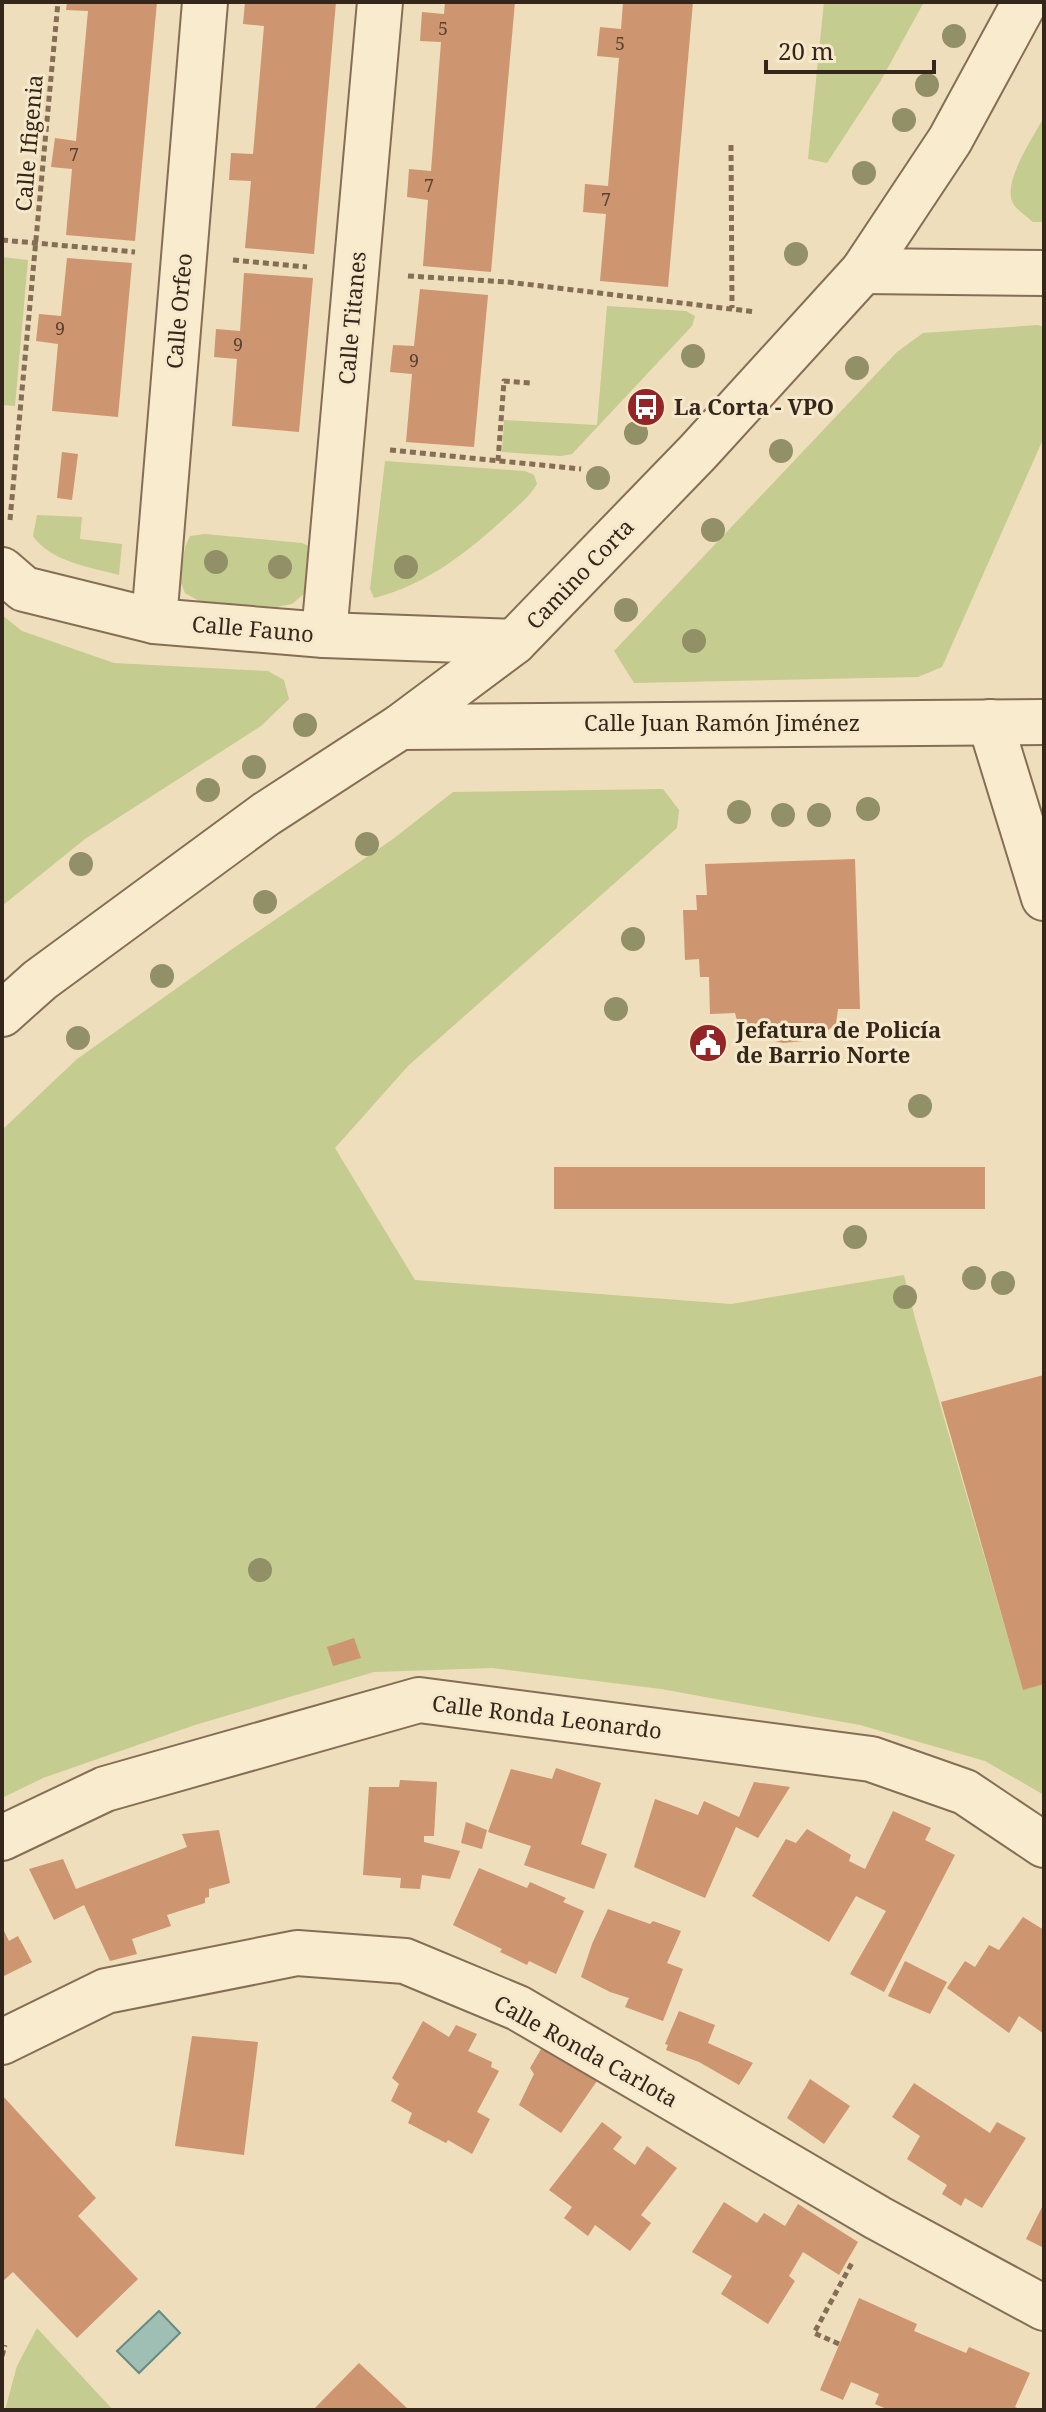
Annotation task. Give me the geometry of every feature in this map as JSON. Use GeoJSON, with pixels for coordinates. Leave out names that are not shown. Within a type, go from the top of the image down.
{"type":"FeatureCollection","features":[{"type":"Feature","properties":{"kind":"street","name":"Calle Orfeo"},"geometry":{"type":"LineString","coordinates":[[154,621],[205,2]]}},
{"type":"Feature","properties":{"kind":"street","name":"Calle Titanes"},"geometry":{"type":"LineString","coordinates":[[324,635],[380,2]]}},
{"type":"Feature","properties":{"kind":"street","name":"Camino Corta"},"geometry":{"type":"LineString","coordinates":[[2,1014],[40,980],[266,814],[400,727],[514,642],[698,452],[863,271],[950,140],[1025,2]]}},
{"type":"Feature","properties":{"kind":"street"},"geometry":{"type":"LineString","coordinates":[[863,271],[1044,273]]}},
{"type":"Feature","properties":{"kind":"street","name":"Calle Fauno"},"geometry":{"type":"LineString","coordinates":[[4,572],[24,589],[154,621],[324,635],[514,642]]}},
{"type":"Feature","properties":{"kind":"street"},"geometry":{"type":"LineString","coordinates":[[990,722],[1044,898]]}},
{"type":"Feature","properties":{"kind":"street","name":"Calle Juan Ramón Jiménez"},"geometry":{"type":"LineString","coordinates":[[400,727],[1044,722]]}},
{"type":"Feature","properties":{"kind":"street","name":"Calle Ronda Leonardo"},"geometry":{"type":"LineString","coordinates":[[2,1838],[105,1789],[419,1700],[871,1759],[965,1792],[1044,1845]]}},
{"type":"Feature","properties":{"kind":"street","name":"Calle Ronda Carlota"},"geometry":{"type":"LineString","coordinates":[[2,2042],[106,1991],[297,1953],[405,1961],[518,2008],[878,2218],[1044,2308]]}},
{"type":"Feature","properties":{"kind":"path","name":"Calle Ifigenia"},"geometry":{"type":"LineString","coordinates":[[4,572],[58,2]]}},
{"type":"Feature","properties":{"kind":"path"},"geometry":{"type":"LineString","coordinates":[[731,145],[732,308]]}},
{"type":"Feature","properties":{"kind":"path"},"geometry":{"type":"LineString","coordinates":[[2,240],[148,253]]}},
{"type":"Feature","properties":{"kind":"path"},"geometry":{"type":"LineString","coordinates":[[224,259],[316,267]]}},
{"type":"Feature","properties":{"kind":"path"},"geometry":{"type":"LineString","coordinates":[[400,276],[508,282],[713,306]]}},
{"type":"Feature","properties":{"kind":"path"},"geometry":{"type":"LineString","coordinates":[[498,461],[504,381],[531,383]]}},
{"type":"Feature","properties":{"kind":"path"},"geometry":{"type":"LineString","coordinates":[[384,449],[581,469]]}},
{"type":"Feature","properties":{"kind":"path"},"geometry":{"type":"LineString","coordinates":[[839,2344],[814,2333],[856,2257]]}},
{"type":"Feature","properties":{"kind":"path"},"geometry":{"type":"LineString","coordinates":[[2,2356],[5,2345]]}},
{"type":"Feature","properties":{"kind":"green space"},"geometry":{"type":"Polygon","coordinates":[[[824,2],[924,2],[880,82],[827,163],[808,159],[824,2]]]}},
{"type":"Feature","properties":{"kind":"green space"},"geometry":{"type":"Polygon","coordinates":[[[1044,117],[1044,222],[1033,222],[1014,205],[1011,185],[1044,117]]]}},
{"type":"Feature","properties":{"kind":"green space"},"geometry":{"type":"Polygon","coordinates":[[[2,257],[28,260],[15,406],[2,405],[2,257]]]}},
{"type":"Feature","properties":{"kind":"green space"},"geometry":{"type":"Polygon","coordinates":[[[607,306],[686,311],[695,316],[692,326],[572,454],[502,452],[504,420],[597,425],[607,306]]]}},
{"type":"Feature","properties":{"kind":"green space"},"geometry":{"type":"Polygon","coordinates":[[[1044,327],[1044,437],[942,667],[918,677],[634,683],[614,651],[897,352],[923,333],[1044,327]]]}},
{"type":"Feature","properties":{"kind":"green space"},"geometry":{"type":"Polygon","coordinates":[[[385,461],[525,471],[534,475],[537,484],[492,529],[445,566],[411,585],[374,598],[370,589],[385,461]]]}},
{"type":"Feature","properties":{"kind":"green space"},"geometry":{"type":"Polygon","coordinates":[[[37,515],[82,517],[80,539],[122,544],[119,575],[60,558],[50,552],[33,536],[37,515]]]}},
{"type":"Feature","properties":{"kind":"green space"},"geometry":{"type":"Polygon","coordinates":[[[205,534],[302,543],[314,548],[316,584],[292,604],[277,607],[199,601],[185,593],[180,581],[185,547],[190,536],[205,534]]]}},
{"type":"Feature","properties":{"kind":"green space"},"geometry":{"type":"Polygon","coordinates":[[[2,615],[22,631],[114,663],[268,671],[284,680],[289,699],[261,726],[85,839],[2,906],[2,615]]]}},
{"type":"Feature","properties":{"kind":"green space"},"geometry":{"type":"Polygon","coordinates":[[[663,789],[679,810],[677,828],[408,1066],[335,1148],[415,1280],[731,1304],[904,1275],[1023,1689],[1044,1684],[1044,1795],[985,1761],[860,1725],[661,1689],[492,1668],[374,1672],[195,1725],[43,1778],[2,1798],[2,1130],[77,1059],[393,839],[453,792],[663,789]]]}},
{"type":"Feature","properties":{"kind":"green space"},"geometry":{"type":"Polygon","coordinates":[[[37,2328],[113,2410],[5,2410],[17,2366],[37,2328]]]}},
{"type":"Feature","properties":{"kind":"water"},"geometry":{"type":"Polygon","coordinates":[[[159,2311],[180,2333],[139,2373],[117,2351],[159,2311]]]}},
{"type":"Feature","properties":{"kind":"building"},"geometry":{"type":"Polygon","coordinates":[[[67,2],[157,2],[135,241],[66,235],[72,169],[51,167],[55,138],[76,141],[88,11],[66,10],[67,2]]]}},
{"type":"Feature","properties":{"kind":"building"},"geometry":{"type":"Polygon","coordinates":[[[245,2],[336,2],[314,254],[245,248],[251,181],[229,180],[231,153],[253,154],[264,26],[243,24],[245,2]]]}},
{"type":"Feature","properties":{"kind":"building"},"geometry":{"type":"Polygon","coordinates":[[[445,2],[515,2],[491,272],[423,266],[428,200],[407,197],[409,169],[431,171],[441,42],[420,41],[422,12],[444,14],[445,2]]]}},
{"type":"Feature","properties":{"kind":"building"},"geometry":{"type":"Polygon","coordinates":[[[623,2],[693,2],[668,287],[600,281],[606,214],[583,212],[585,184],[608,186],[619,58],[597,56],[600,27],[621,29],[623,2]]]}},
{"type":"Feature","properties":{"kind":"building"},"geometry":{"type":"Polygon","coordinates":[[[67,258],[132,263],[118,417],[52,411],[58,344],[36,341],[39,314],[61,316],[67,258]]]}},
{"type":"Feature","properties":{"kind":"building"},"geometry":{"type":"Polygon","coordinates":[[[244,273],[313,278],[299,432],[232,426],[237,359],[214,357],[216,329],[240,331],[244,273]]]}},
{"type":"Feature","properties":{"kind":"building"},"geometry":{"type":"Polygon","coordinates":[[[420,289],[488,295],[474,447],[406,442],[412,374],[390,372],[393,345],[414,346],[420,289]]]}},
{"type":"Feature","properties":{"kind":"building"},"geometry":{"type":"Polygon","coordinates":[[[62,452],[78,454],[72,500],[57,498],[62,452]]]}},
{"type":"Feature","properties":{"kind":"building"},"geometry":{"type":"Polygon","coordinates":[[[855,859],[860,1009],[838,1009],[836,1024],[822,1035],[783,1043],[749,1035],[738,1024],[735,1013],[710,1014],[709,977],[700,977],[699,959],[685,960],[683,910],[697,910],[696,895],[707,895],[705,864],[855,859]]]}},
{"type":"Feature","properties":{"kind":"building"},"geometry":{"type":"Polygon","coordinates":[[[554,1167],[985,1167],[985,1209],[554,1209],[554,1167]]]}},
{"type":"Feature","properties":{"kind":"building"},"geometry":{"type":"Polygon","coordinates":[[[1044,1375],[1044,1684],[1023,1690],[941,1402],[1044,1375]]]}},
{"type":"Feature","properties":{"kind":"building"},"geometry":{"type":"Polygon","coordinates":[[[354,1638],[361,1658],[333,1666],[327,1647],[354,1638]]]}},
{"type":"Feature","properties":{"kind":"building"},"geometry":{"type":"Polygon","coordinates":[[[556,1768],[601,1783],[581,1844],[607,1854],[594,1889],[524,1865],[531,1846],[488,1832],[511,1769],[552,1779],[556,1768]]]}},
{"type":"Feature","properties":{"kind":"building"},"geometry":{"type":"Polygon","coordinates":[[[400,1780],[437,1782],[434,1836],[424,1836],[424,1842],[460,1851],[450,1879],[422,1875],[420,1889],[400,1888],[401,1878],[363,1875],[369,1787],[399,1787],[400,1780]]]}},
{"type":"Feature","properties":{"kind":"building"},"geometry":{"type":"Polygon","coordinates":[[[754,1782],[790,1787],[758,1838],[736,1827],[705,1898],[634,1867],[655,1799],[698,1815],[704,1801],[739,1817],[754,1782]]]}},
{"type":"Feature","properties":{"kind":"building"},"geometry":{"type":"Polygon","coordinates":[[[893,1811],[931,1828],[925,1840],[955,1855],[884,1992],[850,1974],[886,1911],[856,1896],[829,1942],[752,1896],[786,1839],[796,1843],[807,1829],[851,1855],[849,1861],[865,1869],[893,1811]]]}},
{"type":"Feature","properties":{"kind":"building"},"geometry":{"type":"Polygon","coordinates":[[[466,1822],[487,1830],[482,1849],[461,1843],[466,1822]]]}},
{"type":"Feature","properties":{"kind":"building"},"geometry":{"type":"Polygon","coordinates":[[[219,1830],[230,1883],[209,1889],[205,1903],[167,1915],[171,1926],[132,1939],[137,1954],[110,1961],[84,1905],[54,1920],[29,1869],[63,1859],[76,1889],[187,1847],[182,1834],[219,1830]]]}},
{"type":"Feature","properties":{"kind":"building"},"geometry":{"type":"Polygon","coordinates":[[[479,1868],[527,1888],[530,1882],[566,1898],[563,1902],[584,1911],[556,1974],[529,1961],[527,1965],[453,1925],[479,1868]]]}},
{"type":"Feature","properties":{"kind":"building"},"geometry":{"type":"Polygon","coordinates":[[[608,1909],[681,1931],[667,1963],[683,1969],[663,2021],[625,2007],[629,1998],[581,1977],[608,1909]]]}},
{"type":"Feature","properties":{"kind":"building"},"geometry":{"type":"Polygon","coordinates":[[[1023,1917],[1044,1930],[1044,2034],[1019,2016],[1009,2033],[947,1988],[965,1961],[975,1967],[989,1945],[999,1950],[1023,1917]]]}},
{"type":"Feature","properties":{"kind":"building"},"geometry":{"type":"Polygon","coordinates":[[[2,1927],[9,1941],[18,1936],[32,1962],[2,1977],[2,1927]]]}},
{"type":"Feature","properties":{"kind":"building"},"geometry":{"type":"Polygon","coordinates":[[[905,1961],[947,1982],[930,2014],[888,1996],[905,1961]]]}},
{"type":"Feature","properties":{"kind":"building"},"geometry":{"type":"Polygon","coordinates":[[[679,2011],[715,2025],[708,2043],[753,2063],[739,2085],[699,2062],[666,2050],[668,2045],[665,2044],[679,2011]]]}},
{"type":"Feature","properties":{"kind":"building"},"geometry":{"type":"Polygon","coordinates":[[[423,2021],[449,2037],[456,2025],[477,2034],[468,2051],[492,2062],[491,2067],[499,2071],[477,2112],[490,2119],[472,2154],[408,2123],[412,2113],[391,2101],[399,2084],[392,2078],[423,2021]]]}},
{"type":"Feature","properties":{"kind":"building"},"geometry":{"type":"Polygon","coordinates":[[[192,2036],[258,2042],[244,2155],[175,2146],[192,2036]]]}},
{"type":"Feature","properties":{"kind":"building"},"geometry":{"type":"Polygon","coordinates":[[[541,2049],[599,2078],[561,2133],[519,2105],[534,2074],[530,2068],[541,2049]]]}},
{"type":"Feature","properties":{"kind":"building"},"geometry":{"type":"Polygon","coordinates":[[[810,2079],[850,2106],[824,2144],[787,2118],[810,2079]]]}},
{"type":"Feature","properties":{"kind":"building"},"geometry":{"type":"Polygon","coordinates":[[[914,2083],[990,2133],[997,2122],[1026,2138],[982,2208],[965,2198],[961,2206],[942,2194],[947,2185],[907,2159],[920,2136],[892,2117],[914,2083]]]}},
{"type":"Feature","properties":{"kind":"building"},"geometry":{"type":"Polygon","coordinates":[[[2,2095],[96,2198],[78,2216],[138,2279],[77,2338],[13,2272],[2,2282],[2,2095]]]}},
{"type":"Feature","properties":{"kind":"building"},"geometry":{"type":"Polygon","coordinates":[[[602,2122],[622,2137],[613,2149],[635,2165],[647,2146],[677,2168],[641,2215],[651,2223],[630,2251],[595,2225],[588,2236],[564,2218],[572,2207],[549,2190],[602,2122]]]}},
{"type":"Feature","properties":{"kind":"building"},"geometry":{"type":"Polygon","coordinates":[[[724,2202],[757,2223],[764,2213],[785,2226],[798,2204],[858,2242],[839,2275],[803,2252],[789,2276],[795,2281],[768,2324],[721,2294],[732,2276],[692,2252],[724,2202]]]}},
{"type":"Feature","properties":{"kind":"building"},"geometry":{"type":"Polygon","coordinates":[[[1044,2203],[1044,2248],[1026,2239],[1044,2203]]]}},
{"type":"Feature","properties":{"kind":"building"},"geometry":{"type":"Polygon","coordinates":[[[859,2298],[917,2324],[914,2331],[966,2353],[969,2347],[1030,2373],[1015,2407],[1023,2410],[889,2410],[875,2404],[879,2394],[851,2382],[843,2400],[820,2390],[859,2298]]]}},
{"type":"Feature","properties":{"kind":"building"},"geometry":{"type":"Polygon","coordinates":[[[359,2363],[409,2410],[313,2410],[359,2363]]]}},
{"type":"Feature","properties":{"kind":"place","name":"La Corta - VPO"},"geometry":{"type":"Point","coordinates":[646,407]}},
{"type":"Feature","properties":{"kind":"place","name":"Jefatura de Policía de Barrio Norte"},"geometry":{"type":"Point","coordinates":[708,1043]}}]}
